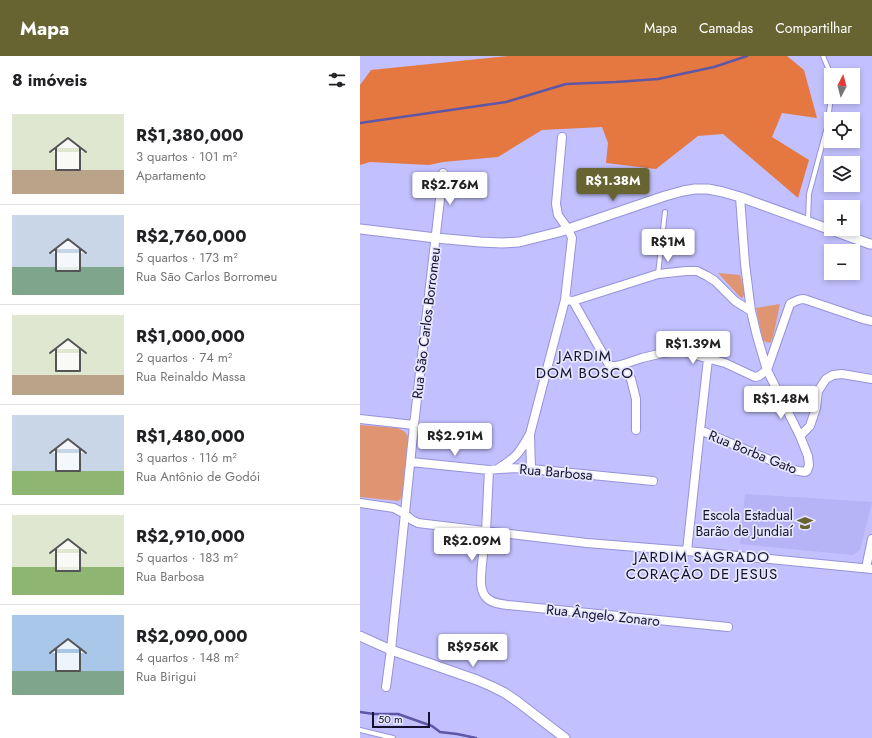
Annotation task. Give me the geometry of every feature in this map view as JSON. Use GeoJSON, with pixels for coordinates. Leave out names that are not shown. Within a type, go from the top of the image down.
{"type":"FeatureCollection","features":[{"type":"Feature","properties":{"kind":"street"},"geometry":{"type":"LineString","coordinates":[[499,468],[512,460],[530,434],[569,300],[572,238],[568,229],[558,215],[556,204],[562,137]]}},
{"type":"Feature","properties":{"kind":"street","name":"Rua São Carlos Borromeu"},"geometry":{"type":"LineString","coordinates":[[386,687],[443,173]]}},
{"type":"Feature","properties":{"kind":"street"},"geometry":{"type":"LineString","coordinates":[[360,228],[436,238],[502,243],[519,242],[568,229],[665,196],[695,189],[708,189],[723,192],[871,244]]}},
{"type":"Feature","properties":{"kind":"street"},"geometry":{"type":"LineString","coordinates":[[740,198],[745,264],[751,311],[757,336],[767,370],[800,436],[810,426],[816,408],[818,391],[826,379],[833,375],[842,374],[872,378]]}},
{"type":"Feature","properties":{"kind":"street"},"geometry":{"type":"LineString","coordinates":[[569,300],[658,274],[686,271],[697,272],[707,276],[715,281],[735,301],[751,311]]}},
{"type":"Feature","properties":{"kind":"street"},"geometry":{"type":"LineString","coordinates":[[569,300],[610,366],[622,365],[642,358],[676,351],[686,352],[725,363],[755,377],[767,370],[790,304],[799,299],[804,299],[872,321]]}},
{"type":"Feature","properties":{"kind":"street"},"geometry":{"type":"LineString","coordinates":[[687,551],[708,359]]}},
{"type":"Feature","properties":{"kind":"street"},"geometry":{"type":"LineString","coordinates":[[622,365],[631,379],[636,399],[636,430]]}},
{"type":"Feature","properties":{"kind":"street"},"geometry":{"type":"LineString","coordinates":[[360,419],[414,425]]}},
{"type":"Feature","properties":{"kind":"street","name":"Rua Borba Gato"},"geometry":{"type":"LineString","coordinates":[[700,430],[793,470],[803,472],[807,471],[809,462],[800,436]]}},
{"type":"Feature","properties":{"kind":"street"},"geometry":{"type":"LineString","coordinates":[[530,434],[531,469]]}},
{"type":"Feature","properties":{"kind":"street","name":"Rua Barbosa"},"geometry":{"type":"LineString","coordinates":[[411,462],[489,470],[499,468],[531,469],[653,481]]}},
{"type":"Feature","properties":{"kind":"street"},"geometry":{"type":"LineString","coordinates":[[486,532],[489,470]]}},
{"type":"Feature","properties":{"kind":"street"},"geometry":{"type":"LineString","coordinates":[[360,503],[390,506],[418,523],[486,532],[587,543],[687,551],[869,569],[872,539]]}},
{"type":"Feature","properties":{"kind":"street","name":"Rua Ângelo Zonaro"},"geometry":{"type":"LineString","coordinates":[[486,532],[481,584],[486,597],[494,603],[728,627]]}},
{"type":"Feature","properties":{"kind":"street"},"geometry":{"type":"LineString","coordinates":[[360,636],[391,650],[493,687],[518,702],[565,738]]}},
{"type":"Feature","properties":{"kind":"lane"},"geometry":{"type":"LineString","coordinates":[[823,56],[828,68]]}},
{"type":"Feature","properties":{"kind":"lane"},"geometry":{"type":"LineString","coordinates":[[808,222],[809,194],[827,127],[830,104]]}},
{"type":"Feature","properties":{"kind":"lane"},"geometry":{"type":"LineString","coordinates":[[658,274],[665,212]]}},
{"type":"Feature","properties":{"kind":"lane"},"geometry":{"type":"LineString","coordinates":[[360,730],[393,738]]}},
{"type":"Feature","properties":{"kind":"shaded area"},"geometry":{"type":"Polygon","coordinates":[[[508,56],[787,56],[804,70],[817,118],[782,113],[772,137],[809,160],[798,198],[723,134],[698,136],[656,169],[606,163],[608,143],[602,127],[542,130],[498,157],[443,162],[429,165],[370,162],[360,165],[360,85],[371,70],[508,56]]]}},
{"type":"Feature","properties":{"kind":"shaded area"},"geometry":{"type":"Polygon","coordinates":[[[718,273],[740,275],[745,292],[742,298],[739,296],[718,273]]]}},
{"type":"Feature","properties":{"kind":"shaded area"},"geometry":{"type":"Polygon","coordinates":[[[780,304],[773,337],[770,343],[763,341],[756,308],[780,304]]]}},
{"type":"Feature","properties":{"kind":"shaded area"},"geometry":{"type":"Polygon","coordinates":[[[360,425],[398,428],[405,432],[408,436],[403,492],[402,498],[398,501],[360,497],[360,425]]]}},
{"type":"Feature","properties":{"kind":"shaded area","name":"Escola Estadual Barão de Jundiaí"},"geometry":{"type":"Polygon","coordinates":[[[745,494],[872,502],[860,550],[853,555],[740,544],[745,494]]]}},
{"type":"Feature","properties":{"kind":"waterway"},"geometry":{"type":"LineString","coordinates":[[360,123],[506,102],[566,84],[658,79],[714,67],[747,56]]}},
{"type":"Feature","properties":{"kind":"waterway"},"geometry":{"type":"LineString","coordinates":[[360,712],[374,714],[398,714],[432,726],[440,732],[476,738]]}},
{"type":"Feature","properties":{"kind":"place","name":"Escola Estadual Barão de Jundiaí"},"geometry":{"type":"Point","coordinates":[805,523]}},
{"type":"Feature","properties":{"kind":"district","name":"JARDIM DOM BOSCO"},"geometry":{"type":"Point","coordinates":[585,364]}},
{"type":"Feature","properties":{"kind":"district","name":"JARDIM SAGRADO CORAÇÃO DE JESUS"},"geometry":{"type":"Point","coordinates":[702,566]}}]}
